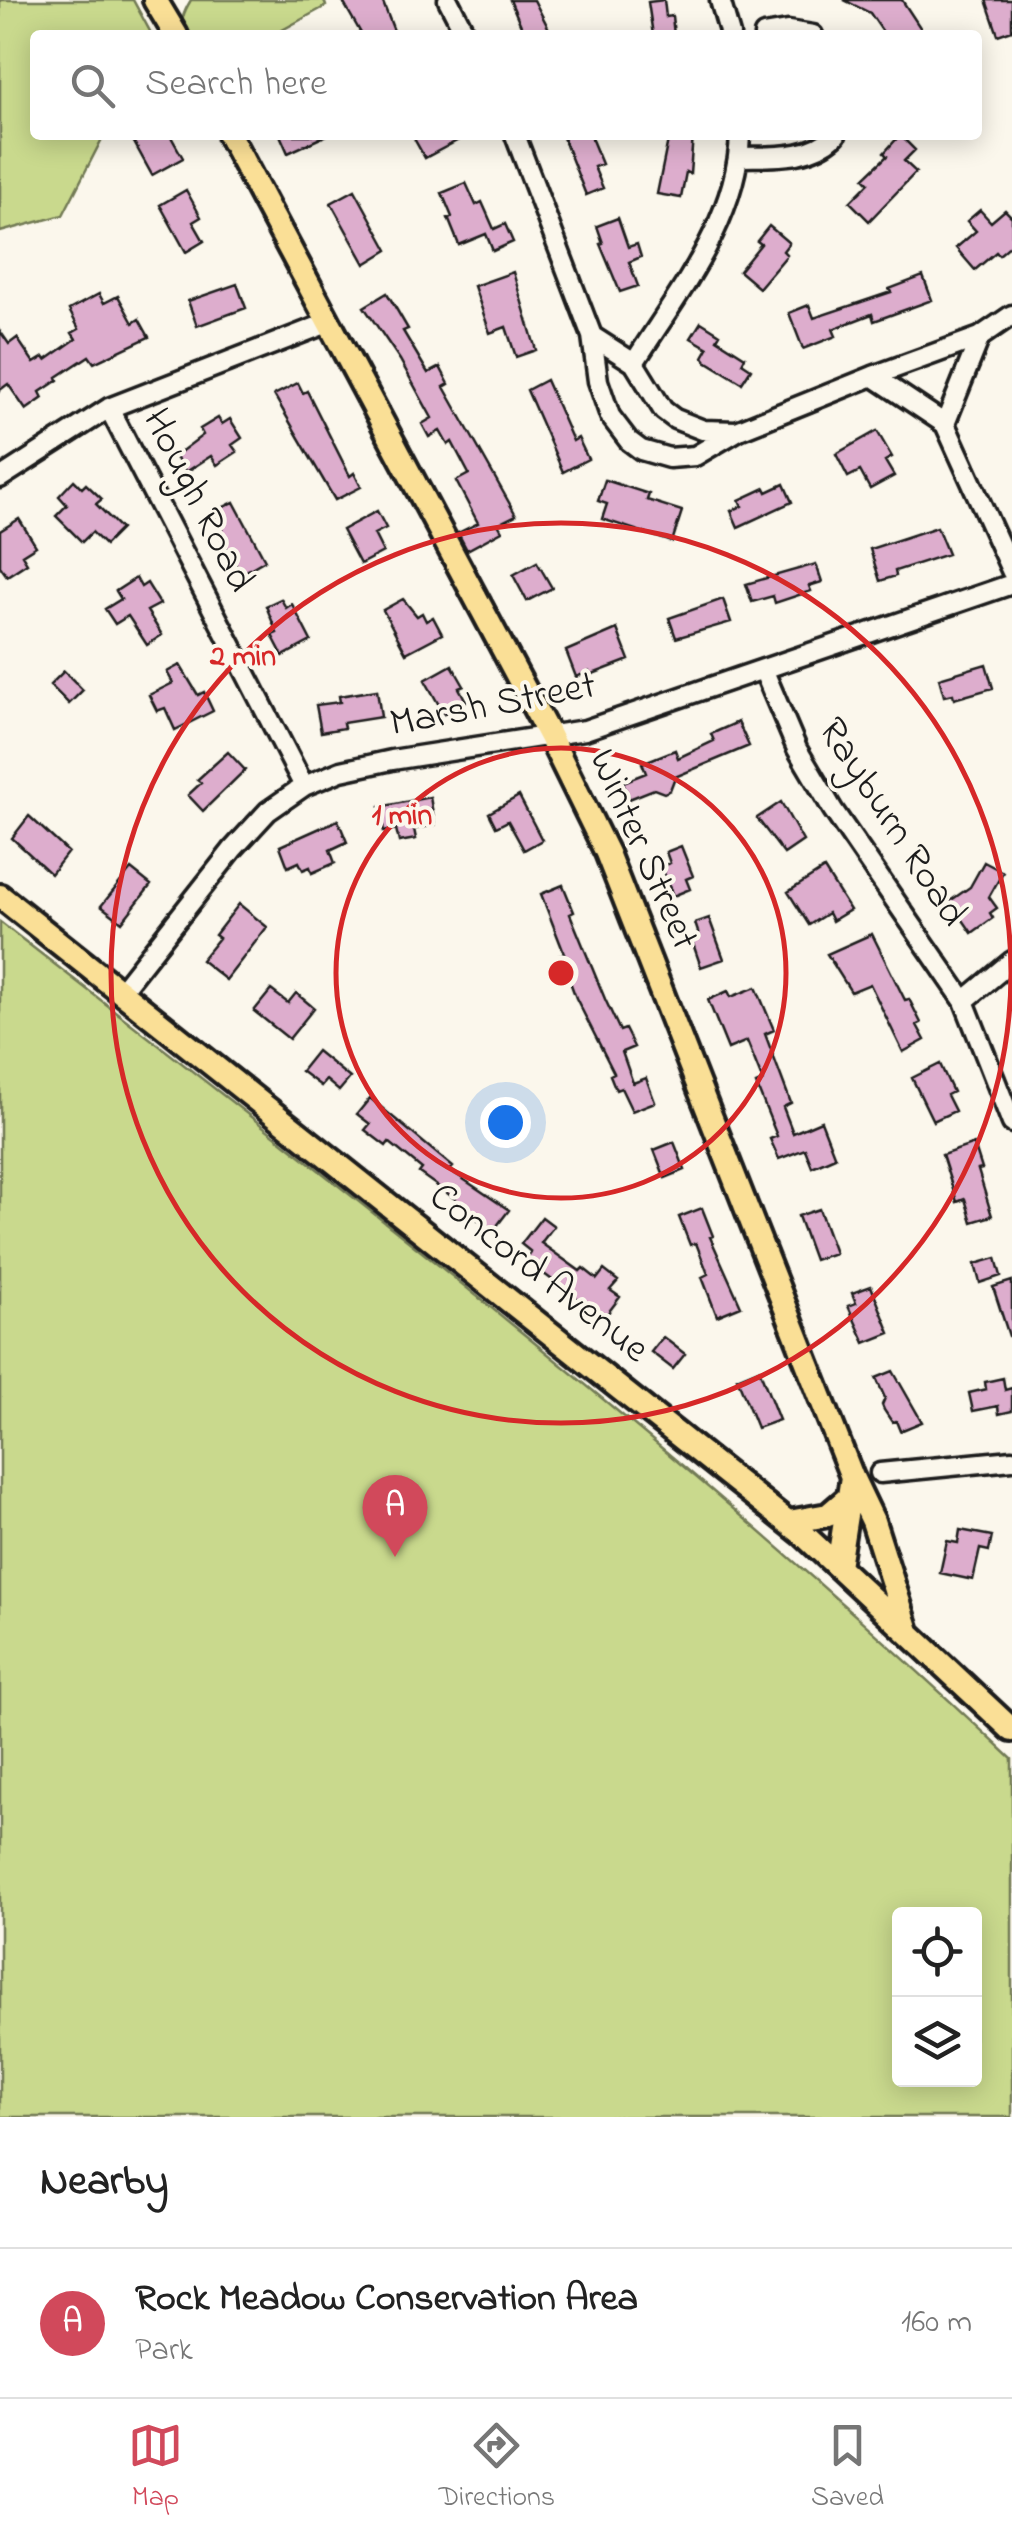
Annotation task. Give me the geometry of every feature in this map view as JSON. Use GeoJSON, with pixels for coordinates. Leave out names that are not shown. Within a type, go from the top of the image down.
{"type":"FeatureCollection","features":[{"type":"Feature","properties":{"kind":"main road"},"geometry":{"type":"LineString","coordinates":[[158,1],[173,30]]}},
{"type":"Feature","properties":{"kind":"main road","name":"Winter Street"},"geometry":{"type":"LineString","coordinates":[[231,140],[549,736],[621,885],[851,1487],[873,1520],[908,1631]]}},
{"type":"Feature","properties":{"kind":"main road","name":"Concord Avenue"},"geometry":{"type":"LineString","coordinates":[[0,896],[789,1522],[1012,1730]]}},
{"type":"Feature","properties":{"kind":"main road"},"geometry":{"type":"LineString","coordinates":[[789,1522],[822,1518],[840,1508],[851,1487]]}},
{"type":"Feature","properties":{"kind":"main road"},"geometry":{"type":"LineString","coordinates":[[845,1572],[851,1487]]}},
{"type":"Feature","properties":{"kind":"main road"},"geometry":{"type":"LineString","coordinates":[[845,1572],[866,1557],[873,1520]]}},
{"type":"Feature","properties":{"kind":"street"},"geometry":{"type":"LineString","coordinates":[[448,0],[463,30]]}},
{"type":"Feature","properties":{"kind":"street"},"geometry":{"type":"LineString","coordinates":[[720,0],[729,30]]}},
{"type":"Feature","properties":{"kind":"street"},"geometry":{"type":"LineString","coordinates":[[516,140],[592,336],[598,381],[610,416],[628,441],[656,456],[694,456],[739,430],[980,337],[1012,316]]}},
{"type":"Feature","properties":{"kind":"street"},"geometry":{"type":"LineString","coordinates":[[634,364],[724,213],[740,140]]}},
{"type":"Feature","properties":{"kind":"street"},"geometry":{"type":"LineString","coordinates":[[738,157],[806,153],[830,140]]}},
{"type":"Feature","properties":{"kind":"street"},"geometry":{"type":"LineString","coordinates":[[0,478],[109,408],[330,322]]}},
{"type":"Feature","properties":{"kind":"street"},"geometry":{"type":"LineString","coordinates":[[592,336],[634,364],[663,410],[703,430],[739,430]]}},
{"type":"Feature","properties":{"kind":"street"},"geometry":{"type":"LineString","coordinates":[[946,424],[980,337]]}},
{"type":"Feature","properties":{"kind":"street"},"geometry":{"type":"LineString","coordinates":[[872,376],[946,424],[1012,572]]}},
{"type":"Feature","properties":{"kind":"street","name":"Hough Road"},"geometry":{"type":"LineString","coordinates":[[109,408],[304,786]]}},
{"type":"Feature","properties":{"kind":"street","name":"Marsh Street"},"geometry":{"type":"LineString","coordinates":[[121,991],[234,849],[268,811],[304,786],[342,771],[392,760],[514,738],[585,730],[1012,584]]}},
{"type":"Feature","properties":{"kind":"street","name":"Rayburn Road"},"geometry":{"type":"LineString","coordinates":[[763,668],[797,749],[833,810],[964,1001],[1012,1123]]}},
{"type":"Feature","properties":{"kind":"street"},"geometry":{"type":"LineString","coordinates":[[964,1001],[1012,962]]}},
{"type":"Feature","properties":{"kind":"street"},"geometry":{"type":"LineString","coordinates":[[880,1473],[1012,1460]]}},
{"type":"Feature","properties":{"kind":"green space"},"geometry":{"type":"Polygon","coordinates":[[[0,0],[133,0],[149,30],[30,30],[30,140],[101,140],[63,215],[0,232],[0,0]]]}},
{"type":"Feature","properties":{"kind":"green space"},"geometry":{"type":"Polygon","coordinates":[[[191,0],[324,0],[326,6],[282,30],[185,30],[186,9],[191,0]]]}},
{"type":"Feature","properties":{"kind":"green space"},"geometry":{"type":"Polygon","coordinates":[[[0,922],[388,1225],[643,1433],[768,1539],[1012,1759],[1012,2117],[0,2117],[0,922]]]}},
{"type":"Feature","properties":{"kind":"building"},"geometry":{"type":"Polygon","coordinates":[[[342,0],[382,0],[394,30],[359,30],[342,0]]]}},
{"type":"Feature","properties":{"kind":"building"},"geometry":{"type":"Polygon","coordinates":[[[510,0],[534,0],[549,30],[523,30],[510,0]]]}},
{"type":"Feature","properties":{"kind":"building"},"geometry":{"type":"Polygon","coordinates":[[[664,0],[666,17],[672,16],[673,30],[652,30],[648,2],[664,0]]]}},
{"type":"Feature","properties":{"kind":"building"},"geometry":{"type":"Polygon","coordinates":[[[844,0],[902,0],[922,30],[882,30],[870,13],[844,0]]]}},
{"type":"Feature","properties":{"kind":"building"},"geometry":{"type":"Polygon","coordinates":[[[986,0],[1012,0],[1012,30],[998,35],[986,0]]]}},
{"type":"Feature","properties":{"kind":"building"},"geometry":{"type":"Polygon","coordinates":[[[133,140],[173,140],[183,158],[152,175],[133,140]]]}},
{"type":"Feature","properties":{"kind":"building"},"geometry":{"type":"Polygon","coordinates":[[[282,140],[316,140],[288,153],[282,140]]]}},
{"type":"Feature","properties":{"kind":"building"},"geometry":{"type":"Polygon","coordinates":[[[415,140],[459,140],[425,158],[415,140]]]}},
{"type":"Feature","properties":{"kind":"building"},"geometry":{"type":"Polygon","coordinates":[[[564,140],[592,140],[602,164],[594,167],[603,188],[586,195],[564,140]]]}},
{"type":"Feature","properties":{"kind":"building"},"geometry":{"type":"Polygon","coordinates":[[[668,140],[693,140],[690,174],[686,172],[681,198],[657,194],[668,140]]]}},
{"type":"Feature","properties":{"kind":"building"},"geometry":{"type":"Polygon","coordinates":[[[896,140],[905,140],[915,150],[904,161],[916,172],[869,221],[850,202],[869,183],[864,178],[887,156],[884,153],[896,140]]]}},
{"type":"Feature","properties":{"kind":"building"},"geometry":{"type":"Polygon","coordinates":[[[466,183],[476,205],[482,202],[494,229],[505,224],[513,242],[493,251],[486,234],[459,245],[442,193],[466,183]]]}},
{"type":"Feature","properties":{"kind":"building"},"geometry":{"type":"Polygon","coordinates":[[[186,190],[201,217],[193,222],[204,241],[186,252],[160,205],[186,190]]]}},
{"type":"Feature","properties":{"kind":"building"},"geometry":{"type":"Polygon","coordinates":[[[355,190],[388,250],[365,264],[331,203],[355,190]]]}},
{"type":"Feature","properties":{"kind":"building"},"geometry":{"type":"Polygon","coordinates":[[[980,210],[991,222],[1005,210],[1012,217],[1012,244],[975,270],[956,248],[976,231],[967,221],[980,210]]]}},
{"type":"Feature","properties":{"kind":"building"},"geometry":{"type":"Polygon","coordinates":[[[618,218],[628,247],[637,244],[641,257],[629,262],[638,286],[620,292],[600,244],[603,243],[597,226],[618,218]]]}},
{"type":"Feature","properties":{"kind":"building"},"geometry":{"type":"Polygon","coordinates":[[[769,226],[789,243],[783,251],[787,255],[759,288],[739,271],[761,244],[757,241],[769,226]]]}},
{"type":"Feature","properties":{"kind":"building"},"geometry":{"type":"Polygon","coordinates":[[[513,272],[536,350],[516,357],[506,327],[490,333],[474,286],[513,272]]]}},
{"type":"Feature","properties":{"kind":"building"},"geometry":{"type":"Polygon","coordinates":[[[923,276],[932,300],[874,321],[872,314],[833,329],[836,336],[803,349],[789,313],[809,305],[814,318],[891,292],[889,289],[923,276]]]}},
{"type":"Feature","properties":{"kind":"building"},"geometry":{"type":"Polygon","coordinates":[[[237,284],[246,308],[197,326],[188,301],[237,284]]]}},
{"type":"Feature","properties":{"kind":"building"},"geometry":{"type":"Polygon","coordinates":[[[387,293],[408,329],[403,331],[428,373],[440,367],[449,384],[444,387],[516,515],[498,524],[502,531],[467,550],[458,533],[478,523],[456,481],[469,474],[452,442],[448,445],[440,431],[429,437],[422,424],[432,418],[400,360],[364,307],[387,293]]]}},
{"type":"Feature","properties":{"kind":"building"},"geometry":{"type":"Polygon","coordinates":[[[99,294],[104,303],[118,296],[133,323],[139,319],[149,337],[94,363],[89,356],[57,377],[40,392],[43,398],[26,410],[8,384],[0,390],[0,331],[9,344],[17,338],[34,363],[44,357],[46,360],[76,339],[72,333],[79,329],[69,310],[99,294]]]}},
{"type":"Feature","properties":{"kind":"building"},"geometry":{"type":"Polygon","coordinates":[[[701,322],[720,334],[717,339],[745,357],[742,363],[751,369],[742,383],[703,357],[708,348],[691,338],[701,322]]]}},
{"type":"Feature","properties":{"kind":"building"},"geometry":{"type":"Polygon","coordinates":[[[546,380],[573,441],[578,438],[588,459],[563,472],[527,390],[546,380]]]}},
{"type":"Feature","properties":{"kind":"building"},"geometry":{"type":"Polygon","coordinates":[[[298,383],[303,393],[307,391],[350,476],[354,473],[361,487],[335,500],[274,395],[298,383]]]}},
{"type":"Feature","properties":{"kind":"building"},"geometry":{"type":"Polygon","coordinates":[[[218,418],[222,424],[230,419],[242,438],[232,445],[237,452],[217,465],[211,456],[186,472],[175,456],[203,435],[200,429],[218,418]]]}},
{"type":"Feature","properties":{"kind":"building"},"geometry":{"type":"Polygon","coordinates":[[[877,431],[892,457],[885,461],[894,476],[870,489],[860,471],[848,477],[836,454],[877,431]]]}},
{"type":"Feature","properties":{"kind":"building"},"geometry":{"type":"Polygon","coordinates":[[[74,480],[82,488],[86,484],[102,499],[96,504],[121,529],[105,545],[92,532],[82,542],[56,516],[67,505],[59,496],[74,480]]]}},
{"type":"Feature","properties":{"kind":"building"},"geometry":{"type":"Polygon","coordinates":[[[605,480],[649,494],[647,500],[682,511],[672,542],[602,519],[607,504],[598,501],[605,480]]]}},
{"type":"Feature","properties":{"kind":"building"},"geometry":{"type":"Polygon","coordinates":[[[784,484],[792,502],[738,527],[731,511],[742,506],[739,500],[784,484]]]}},
{"type":"Feature","properties":{"kind":"building"},"geometry":{"type":"Polygon","coordinates":[[[234,502],[265,560],[241,574],[218,532],[223,529],[214,512],[234,502]]]}},
{"type":"Feature","properties":{"kind":"building"},"geometry":{"type":"Polygon","coordinates":[[[377,511],[386,528],[374,534],[383,552],[360,564],[342,530],[377,511]]]}},
{"type":"Feature","properties":{"kind":"building"},"geometry":{"type":"Polygon","coordinates":[[[19,519],[36,546],[22,555],[27,563],[7,576],[0,566],[0,531],[19,519]]]}},
{"type":"Feature","properties":{"kind":"building"},"geometry":{"type":"Polygon","coordinates":[[[937,527],[948,554],[895,571],[896,576],[880,581],[870,549],[937,527]]]}},
{"type":"Feature","properties":{"kind":"building"},"geometry":{"type":"Polygon","coordinates":[[[537,562],[552,588],[527,601],[513,575],[537,562]]]}},
{"type":"Feature","properties":{"kind":"building"},"geometry":{"type":"Polygon","coordinates":[[[816,564],[822,582],[809,586],[811,591],[775,603],[773,596],[752,602],[746,584],[816,564]]]}},
{"type":"Feature","properties":{"kind":"building"},"geometry":{"type":"Polygon","coordinates":[[[136,578],[141,587],[147,583],[160,604],[147,611],[162,635],[147,645],[128,616],[115,624],[105,609],[121,599],[116,591],[136,578]]]}},
{"type":"Feature","properties":{"kind":"building"},"geometry":{"type":"Polygon","coordinates":[[[281,599],[286,608],[292,604],[311,641],[283,656],[272,635],[277,633],[266,606],[281,599]]]}},
{"type":"Feature","properties":{"kind":"building"},"geometry":{"type":"Polygon","coordinates":[[[403,599],[417,616],[422,613],[426,621],[433,617],[442,634],[406,653],[383,610],[403,599]]]}},
{"type":"Feature","properties":{"kind":"building"},"geometry":{"type":"Polygon","coordinates":[[[723,599],[731,622],[676,638],[669,618],[723,599]]]}},
{"type":"Feature","properties":{"kind":"building"},"geometry":{"type":"Polygon","coordinates":[[[617,629],[629,660],[576,677],[566,651],[617,629]]]}},
{"type":"Feature","properties":{"kind":"building"},"geometry":{"type":"Polygon","coordinates":[[[986,664],[993,688],[954,699],[953,694],[944,696],[939,678],[986,664]]]}},
{"type":"Feature","properties":{"kind":"building"},"geometry":{"type":"Polygon","coordinates":[[[180,665],[198,695],[204,692],[213,711],[175,730],[165,708],[157,711],[149,695],[173,683],[167,672],[180,665]]]}},
{"type":"Feature","properties":{"kind":"building"},"geometry":{"type":"Polygon","coordinates":[[[452,665],[464,686],[459,688],[466,701],[444,714],[425,680],[452,665]]]}},
{"type":"Feature","properties":{"kind":"building"},"geometry":{"type":"Polygon","coordinates":[[[64,671],[83,690],[69,704],[50,685],[64,671]]]}},
{"type":"Feature","properties":{"kind":"building"},"geometry":{"type":"Polygon","coordinates":[[[377,690],[381,717],[343,723],[344,728],[321,732],[316,705],[340,702],[339,696],[377,690]]]}},
{"type":"Feature","properties":{"kind":"building"},"geometry":{"type":"Polygon","coordinates":[[[738,722],[749,746],[675,777],[670,790],[664,793],[654,789],[629,799],[623,782],[646,773],[642,763],[675,750],[678,758],[714,741],[711,734],[738,722]]]}},
{"type":"Feature","properties":{"kind":"building"},"geometry":{"type":"Polygon","coordinates":[[[228,752],[245,770],[203,811],[188,795],[201,783],[197,780],[228,752]]]}},
{"type":"Feature","properties":{"kind":"building"},"geometry":{"type":"Polygon","coordinates":[[[519,796],[542,840],[524,850],[508,821],[496,827],[489,813],[519,796]]]}},
{"type":"Feature","properties":{"kind":"building"},"geometry":{"type":"Polygon","coordinates":[[[430,797],[435,825],[414,829],[416,839],[399,842],[396,829],[384,832],[380,807],[430,797]]]}},
{"type":"Feature","properties":{"kind":"building"},"geometry":{"type":"Polygon","coordinates":[[[781,802],[803,841],[784,854],[757,818],[781,802]]]}},
{"type":"Feature","properties":{"kind":"building"},"geometry":{"type":"Polygon","coordinates":[[[29,816],[68,852],[51,874],[12,838],[29,816]]]}},
{"type":"Feature","properties":{"kind":"building"},"geometry":{"type":"Polygon","coordinates":[[[338,820],[347,842],[330,850],[335,863],[312,873],[310,867],[303,870],[299,862],[288,867],[280,846],[338,820]]]}},
{"type":"Feature","properties":{"kind":"building"},"geometry":{"type":"Polygon","coordinates":[[[681,846],[693,876],[686,879],[690,889],[673,896],[661,866],[670,863],[666,852],[681,846]]]}},
{"type":"Feature","properties":{"kind":"building"},"geometry":{"type":"Polygon","coordinates":[[[984,862],[1003,872],[989,897],[997,908],[990,913],[993,918],[972,933],[950,901],[970,887],[984,862]]]}},
{"type":"Feature","properties":{"kind":"building"},"geometry":{"type":"Polygon","coordinates":[[[131,869],[151,885],[122,922],[101,906],[131,869]]]}},
{"type":"Feature","properties":{"kind":"building"},"geometry":{"type":"Polygon","coordinates":[[[824,869],[850,910],[832,921],[828,913],[809,925],[788,892],[824,869]]]}},
{"type":"Feature","properties":{"kind":"building"},"geometry":{"type":"Polygon","coordinates":[[[563,885],[574,912],[570,914],[605,999],[620,1031],[625,1029],[634,1047],[622,1052],[633,1083],[646,1078],[655,1102],[632,1111],[621,1088],[616,1090],[610,1075],[614,1073],[576,998],[541,894],[563,885]]]}},
{"type":"Feature","properties":{"kind":"building"},"geometry":{"type":"Polygon","coordinates":[[[239,904],[267,927],[226,980],[201,960],[239,904]]]}},
{"type":"Feature","properties":{"kind":"building"},"geometry":{"type":"Polygon","coordinates":[[[709,918],[724,959],[701,967],[691,938],[699,935],[695,923],[709,918]]]}},
{"type":"Feature","properties":{"kind":"building"},"geometry":{"type":"Polygon","coordinates":[[[872,934],[921,1023],[917,1025],[925,1040],[903,1052],[870,984],[851,992],[827,954],[872,934]]]}},
{"type":"Feature","properties":{"kind":"building"},"geometry":{"type":"Polygon","coordinates":[[[756,987],[774,1030],[765,1034],[791,1103],[783,1107],[793,1133],[821,1121],[835,1157],[812,1167],[805,1149],[779,1159],[770,1139],[777,1136],[756,1084],[763,1081],[747,1041],[728,1049],[708,1000],[728,991],[731,997],[756,987]]]}},
{"type":"Feature","properties":{"kind":"building"},"geometry":{"type":"Polygon","coordinates":[[[271,990],[288,1003],[296,993],[314,1008],[289,1039],[254,1011],[271,990]]]}},
{"type":"Feature","properties":{"kind":"building"},"geometry":{"type":"Polygon","coordinates":[[[317,1051],[350,1078],[339,1091],[326,1080],[321,1086],[301,1071],[317,1051]]]}},
{"type":"Feature","properties":{"kind":"building"},"geometry":{"type":"Polygon","coordinates":[[[940,1064],[953,1092],[947,1095],[955,1111],[933,1121],[912,1078],[940,1064]]]}},
{"type":"Feature","properties":{"kind":"building"},"geometry":{"type":"Polygon","coordinates":[[[370,1098],[453,1167],[450,1170],[509,1210],[493,1231],[473,1216],[475,1213],[419,1173],[422,1169],[389,1142],[386,1146],[365,1130],[370,1124],[357,1114],[370,1098]]]}},
{"type":"Feature","properties":{"kind":"building"},"geometry":{"type":"Polygon","coordinates":[[[674,1142],[685,1170],[665,1178],[654,1150],[674,1142]]]}},
{"type":"Feature","properties":{"kind":"building"},"geometry":{"type":"Polygon","coordinates":[[[974,1144],[992,1216],[972,1222],[965,1199],[957,1202],[942,1155],[974,1144]]]}},
{"type":"Feature","properties":{"kind":"building"},"geometry":{"type":"Polygon","coordinates":[[[702,1208],[713,1236],[710,1237],[741,1306],[717,1316],[702,1277],[708,1274],[696,1243],[690,1245],[679,1217],[702,1208]]]}},
{"type":"Feature","properties":{"kind":"building"},"geometry":{"type":"Polygon","coordinates":[[[819,1209],[835,1253],[814,1260],[798,1216],[819,1209]]]}},
{"type":"Feature","properties":{"kind":"building"},"geometry":{"type":"Polygon","coordinates":[[[542,1217],[554,1226],[541,1243],[580,1271],[583,1268],[597,1279],[604,1270],[618,1281],[610,1290],[620,1297],[604,1318],[525,1260],[531,1252],[521,1244],[542,1217]]]}},
{"type":"Feature","properties":{"kind":"building"},"geometry":{"type":"Polygon","coordinates":[[[996,1258],[1001,1276],[980,1283],[975,1264],[996,1258]]]}},
{"type":"Feature","properties":{"kind":"building"},"geometry":{"type":"Polygon","coordinates":[[[1012,1281],[1012,1336],[1009,1336],[993,1287],[1012,1281]]]}},
{"type":"Feature","properties":{"kind":"building"},"geometry":{"type":"Polygon","coordinates":[[[871,1286],[890,1333],[865,1343],[848,1306],[856,1303],[852,1293],[871,1286]]]}},
{"type":"Feature","properties":{"kind":"building"},"geometry":{"type":"Polygon","coordinates":[[[663,1337],[685,1354],[673,1369],[651,1352],[663,1337]]]}},
{"type":"Feature","properties":{"kind":"building"},"geometry":{"type":"Polygon","coordinates":[[[759,1369],[779,1420],[757,1428],[737,1378],[759,1369]]]}},
{"type":"Feature","properties":{"kind":"building"},"geometry":{"type":"Polygon","coordinates":[[[893,1371],[922,1422],[900,1431],[884,1410],[885,1398],[876,1378],[893,1371]]]}},
{"type":"Feature","properties":{"kind":"building"},"geometry":{"type":"Polygon","coordinates":[[[1003,1378],[1005,1390],[1012,1388],[1012,1411],[999,1414],[998,1406],[973,1411],[969,1393],[986,1389],[985,1382],[1003,1378]]]}},
{"type":"Feature","properties":{"kind":"building"},"geometry":{"type":"Polygon","coordinates":[[[960,1530],[992,1536],[989,1551],[980,1549],[973,1580],[940,1573],[947,1541],[958,1543],[960,1530]]]}},
{"type":"Feature","properties":{"kind":"place","name":"Rock Meadow Conservation Area"},"geometry":{"type":"Point","coordinates":[395,1557]}}]}
